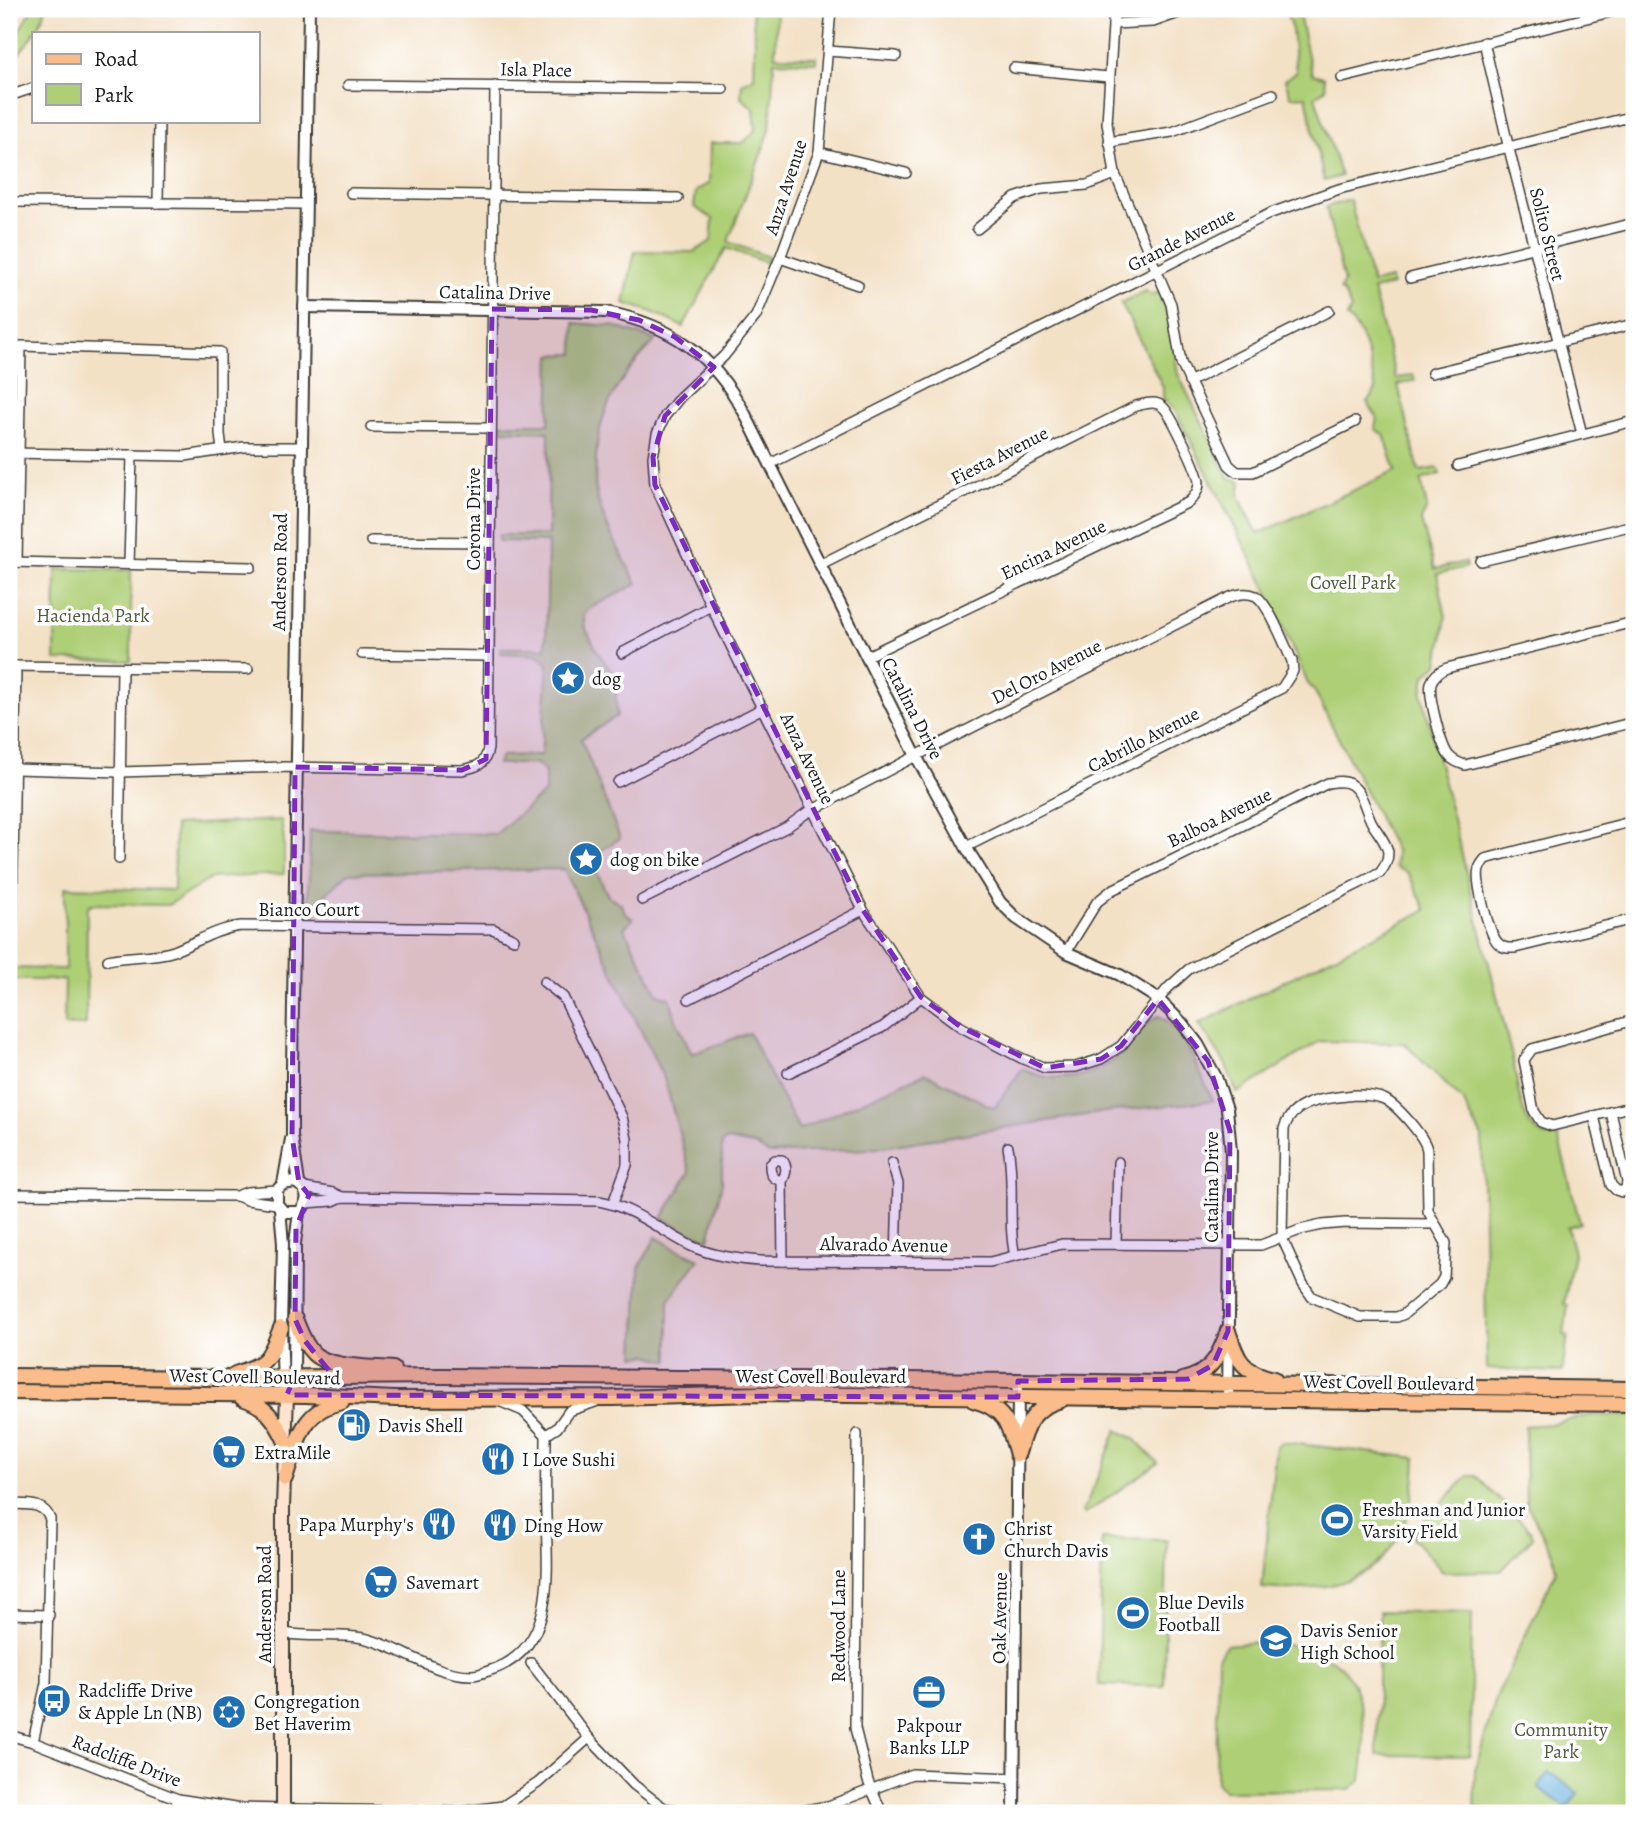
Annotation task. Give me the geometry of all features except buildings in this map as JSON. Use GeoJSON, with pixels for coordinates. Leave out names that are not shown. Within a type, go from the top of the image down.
{"type":"FeatureCollection","features":[{"type":"Feature","properties":{"kind":"main road"},"geometry":{"type":"LineString","coordinates":[[295,1319],[312,1352],[327,1362],[443,1376]]}},
{"type":"Feature","properties":{"kind":"main road"},"geometry":{"type":"LineString","coordinates":[[221,1378],[266,1361],[275,1347],[281,1328]]}},
{"type":"Feature","properties":{"kind":"main road"},"geometry":{"type":"LineString","coordinates":[[1163,1383],[1188,1379],[1211,1367],[1219,1356],[1228,1331]]}},
{"type":"Feature","properties":{"kind":"main road"},"geometry":{"type":"LineString","coordinates":[[1228,1331],[1237,1356],[1246,1369],[1265,1377],[1300,1385]]}},
{"type":"Feature","properties":{"kind":"main road","name":"West Covell Boulevard"},"geometry":{"type":"LineString","coordinates":[[9,1376],[443,1376],[1163,1383],[1228,1391],[1398,1403],[1634,1405]]}},
{"type":"Feature","properties":{"kind":"main road","name":"West Covell Boulevard"},"geometry":{"type":"LineString","coordinates":[[9,1392],[494,1399],[757,1394],[1073,1398],[1300,1385],[1634,1389]]}},
{"type":"Feature","properties":{"kind":"main road"},"geometry":{"type":"LineString","coordinates":[[227,1394],[264,1408],[277,1423],[285,1440]]}},
{"type":"Feature","properties":{"kind":"main road","name":"Anderson Road"},"geometry":{"type":"LineString","coordinates":[[283,1811],[286,1395]]}},
{"type":"Feature","properties":{"kind":"main road"},"geometry":{"type":"LineString","coordinates":[[955,1395],[988,1404],[1000,1413],[1007,1422],[1017,1455]]}},
{"type":"Feature","properties":{"kind":"main road"},"geometry":{"type":"LineString","coordinates":[[285,1479],[309,1419],[330,1404],[359,1398]]}},
{"type":"Feature","properties":{"kind":"main road"},"geometry":{"type":"LineString","coordinates":[[1017,1455],[1024,1429],[1032,1416],[1053,1402],[1073,1398]]}},
{"type":"Feature","properties":{"kind":"street","name":"Anderson Road"},"geometry":{"type":"LineString","coordinates":[[301,1186],[292,1136],[309,9]]}},
{"type":"Feature","properties":{"kind":"street","name":"Anza Avenue"},"geometry":{"type":"LineString","coordinates":[[831,9],[819,152],[780,258],[756,316],[714,367],[680,397],[665,416],[657,434],[653,457],[654,485],[711,606],[863,910],[921,997],[961,1027],[1045,1068],[1076,1067],[1101,1059],[1121,1046],[1158,999],[1189,969],[1380,873],[1388,855],[1386,844]]}},
{"type":"Feature","properties":{"kind":"street"},"geometry":{"type":"LineString","coordinates":[[1114,9],[1107,123],[1115,174],[1171,304],[1178,350],[1189,382],[1229,465],[1242,474],[1253,472],[1356,422]]}},
{"type":"Feature","properties":{"kind":"street"},"geometry":{"type":"LineString","coordinates":[[1114,24],[1153,22],[1190,9]]}},
{"type":"Feature","properties":{"kind":"street"},"geometry":{"type":"LineString","coordinates":[[1342,78],[1623,9]]}},
{"type":"Feature","properties":{"kind":"street","name":"Solito Street"},"geometry":{"type":"LineString","coordinates":[[1484,42],[1508,149],[1582,435]]}},
{"type":"Feature","properties":{"kind":"street"},"geometry":{"type":"LineString","coordinates":[[828,51],[896,56]]}},
{"type":"Feature","properties":{"kind":"street"},"geometry":{"type":"LineString","coordinates":[[1014,68],[1108,77]]}},
{"type":"Feature","properties":{"kind":"street","name":"Isla Place"},"geometry":{"type":"LineString","coordinates":[[348,85],[723,89]]}},
{"type":"Feature","properties":{"kind":"street","name":"Corona Drive"},"geometry":{"type":"LineString","coordinates":[[296,767],[462,770],[479,766],[486,759],[495,86]]}},
{"type":"Feature","properties":{"kind":"street"},"geometry":{"type":"LineString","coordinates":[[9,96],[32,88]]}},
{"type":"Feature","properties":{"kind":"street"},"geometry":{"type":"LineString","coordinates":[[1109,142],[1172,132],[1273,93]]}},
{"type":"Feature","properties":{"kind":"street","name":"Grande Avenue"},"geometry":{"type":"LineString","coordinates":[[770,464],[1271,213],[1339,189],[1634,117]]}},
{"type":"Feature","properties":{"kind":"street"},"geometry":{"type":"LineString","coordinates":[[158,203],[159,122]]}},
{"type":"Feature","properties":{"kind":"street"},"geometry":{"type":"LineString","coordinates":[[819,152],[906,173]]}},
{"type":"Feature","properties":{"kind":"street"},"geometry":{"type":"LineString","coordinates":[[977,229],[1014,198],[1041,189],[1087,185],[1115,174]]}},
{"type":"Feature","properties":{"kind":"street"},"geometry":{"type":"LineString","coordinates":[[351,193],[678,198]]}},
{"type":"Feature","properties":{"kind":"street"},"geometry":{"type":"LineString","coordinates":[[9,202],[305,204]]}},
{"type":"Feature","properties":{"kind":"street"},"geometry":{"type":"LineString","coordinates":[[1410,278],[1634,223]]}},
{"type":"Feature","properties":{"kind":"street"},"geometry":{"type":"LineString","coordinates":[[780,258],[858,285]]}},
{"type":"Feature","properties":{"kind":"street","name":"Catalina Drive"},"geometry":{"type":"LineString","coordinates":[[304,307],[591,310],[627,316],[663,330],[714,367],[735,396],[916,756],[1000,902],[1035,932],[1066,952],[1109,969],[1158,999],[1198,1044],[1216,1077],[1227,1110],[1231,1151],[1228,1391]]}},
{"type":"Feature","properties":{"kind":"street"},"geometry":{"type":"LineString","coordinates":[[1189,382],[1329,311]]}},
{"type":"Feature","properties":{"kind":"street"},"geometry":{"type":"LineString","coordinates":[[1432,373],[1634,324]]}},
{"type":"Feature","properties":{"kind":"street"},"geometry":{"type":"LineString","coordinates":[[222,450],[220,352],[21,346],[14,453],[13,562],[251,567]]}},
{"type":"Feature","properties":{"kind":"street","name":"Fiesta Avenue"},"geometry":{"type":"LineString","coordinates":[[821,564],[1136,406],[1153,403],[1163,407],[1181,438]]}},
{"type":"Feature","properties":{"kind":"street"},"geometry":{"type":"LineString","coordinates":[[1458,466],[1634,421]]}},
{"type":"Feature","properties":{"kind":"street"},"geometry":{"type":"LineString","coordinates":[[371,427],[491,428]]}},
{"type":"Feature","properties":{"kind":"street","name":"Encina Avenue"},"geometry":{"type":"LineString","coordinates":[[867,656],[1189,502],[1197,493],[1199,483],[1196,469],[1181,438]]}},
{"type":"Feature","properties":{"kind":"street"},"geometry":{"type":"LineString","coordinates":[[14,453],[196,455],[244,447],[301,447]]}},
{"type":"Feature","properties":{"kind":"street"},"geometry":{"type":"LineString","coordinates":[[129,564],[132,455]]}},
{"type":"Feature","properties":{"kind":"street"},"geometry":{"type":"LineString","coordinates":[[1481,561],[1634,525]]}},
{"type":"Feature","properties":{"kind":"street"},"geometry":{"type":"LineString","coordinates":[[371,541],[490,542]]}},
{"type":"Feature","properties":{"kind":"street","name":"Del Oro Avenue"},"geometry":{"type":"LineString","coordinates":[[642,900],[787,827],[916,756],[1238,594],[1258,597],[1265,605],[1279,636]]}},
{"type":"Feature","properties":{"kind":"street"},"geometry":{"type":"LineString","coordinates":[[622,653],[711,606]]}},
{"type":"Feature","properties":{"kind":"street"},"geometry":{"type":"LineString","coordinates":[[1634,622],[1447,668],[1435,675],[1430,695],[1443,745],[1448,755],[1465,765],[1634,722]]}},
{"type":"Feature","properties":{"kind":"street","name":"Cabrillo Avenue"},"geometry":{"type":"LineString","coordinates":[[966,847],[1282,688],[1293,671],[1292,661],[1279,636]]}},
{"type":"Feature","properties":{"kind":"street"},"geometry":{"type":"LineString","coordinates":[[362,654],[488,656]]}},
{"type":"Feature","properties":{"kind":"street"},"geometry":{"type":"LineString","coordinates":[[12,939],[15,769],[12,666],[248,669]]}},
{"type":"Feature","properties":{"kind":"street"},"geometry":{"type":"LineString","coordinates":[[119,859],[122,668]]}},
{"type":"Feature","properties":{"kind":"street"},"geometry":{"type":"LineString","coordinates":[[618,782],[764,708]]}},
{"type":"Feature","properties":{"kind":"street"},"geometry":{"type":"LineString","coordinates":[[15,769],[120,772],[296,767]]}},
{"type":"Feature","properties":{"kind":"street","name":"Balboa Avenue"},"geometry":{"type":"LineString","coordinates":[[1066,952],[1097,902],[1112,890],[1328,783],[1346,782],[1353,786],[1362,797],[1371,821],[1386,844]]}},
{"type":"Feature","properties":{"kind":"street"},"geometry":{"type":"LineString","coordinates":[[1634,821],[1485,859],[1479,869],[1478,878],[1488,922],[1497,943],[1506,948],[1634,919]]}},
{"type":"Feature","properties":{"kind":"street"},"geometry":{"type":"LineString","coordinates":[[689,999],[863,910]]}},
{"type":"Feature","properties":{"kind":"street","name":"Bianco Court"},"geometry":{"type":"LineString","coordinates":[[108,961],[125,956],[156,955],[173,951],[229,928],[295,926],[493,929],[514,939]]}},
{"type":"Feature","properties":{"kind":"street"},"geometry":{"type":"LineString","coordinates":[[544,982],[563,997],[622,1117],[627,1139],[627,1165],[613,1203]]}},
{"type":"Feature","properties":{"kind":"street"},"geometry":{"type":"LineString","coordinates":[[789,1073],[883,1027],[921,997]]}},
{"type":"Feature","properties":{"kind":"street"},"geometry":{"type":"LineString","coordinates":[[1634,1020],[1532,1049],[1524,1060],[1534,1111],[1541,1122],[1552,1126],[1634,1106]]}},
{"type":"Feature","properties":{"kind":"street"},"geometry":{"type":"LineString","coordinates":[[1356,1095],[1381,1097],[1391,1103],[1424,1140],[1427,1150],[1428,1212],[1433,1224],[1446,1243],[1444,1277],[1412,1310],[1397,1317],[1354,1315],[1316,1299],[1303,1284],[1283,1238],[1286,1119],[1294,1111],[1310,1103],[1356,1095]]}},
{"type":"Feature","properties":{"kind":"street"},"geometry":{"type":"LineString","coordinates":[[1594,1115],[1611,1185],[1622,1192],[1627,1182],[1611,1111]]}},
{"type":"Feature","properties":{"kind":"street","name":"Anderson Road"},"geometry":{"type":"LineString","coordinates":[[280,1187],[292,1136]]}},
{"type":"Feature","properties":{"kind":"street"},"geometry":{"type":"LineString","coordinates":[[1008,1147],[1012,1165],[1011,1240],[1015,1256]]}},
{"type":"Feature","properties":{"kind":"street"},"geometry":{"type":"LineString","coordinates":[[1116,1243],[1118,1162]]}},
{"type":"Feature","properties":{"kind":"street"},"geometry":{"type":"LineString","coordinates":[[892,1163],[898,1184],[896,1262]]}},
{"type":"Feature","properties":{"kind":"street"},"geometry":{"type":"LineString","coordinates":[[9,1194],[237,1196],[278,1206],[289,1213],[302,1207],[301,1186],[290,1181],[280,1187],[237,1196]]}},
{"type":"Feature","properties":{"kind":"street"},"geometry":{"type":"LineString","coordinates":[[782,1181],[783,1261]]}},
{"type":"Feature","properties":{"kind":"street","name":"Alvarado Avenue"},"geometry":{"type":"LineString","coordinates":[[301,1186],[342,1197],[584,1199],[613,1203],[715,1255],[734,1259],[783,1261],[990,1262],[1062,1244],[1261,1245],[1300,1230],[1345,1223],[1433,1224]]}},
{"type":"Feature","properties":{"kind":"street"},"geometry":{"type":"LineString","coordinates":[[278,1206],[280,1187]]}},
{"type":"Feature","properties":{"kind":"street","name":"Alvarado Avenue"},"geometry":{"type":"LineString","coordinates":[[302,1207],[342,1197]]}},
{"type":"Feature","properties":{"kind":"street","name":"Anderson Road"},"geometry":{"type":"LineString","coordinates":[[278,1206],[283,1244],[281,1328],[288,1378]]}},
{"type":"Feature","properties":{"kind":"street","name":"Anderson Road"},"geometry":{"type":"LineString","coordinates":[[286,1395],[295,1319],[294,1253],[302,1207]]}},
{"type":"Feature","properties":{"kind":"street","name":"Oak Avenue"},"geometry":{"type":"LineString","coordinates":[[1014,1813],[1018,1381]]}},
{"type":"Feature","properties":{"kind":"street"},"geometry":{"type":"LineString","coordinates":[[546,1435],[556,1428],[569,1412],[604,1398]]}},
{"type":"Feature","properties":{"kind":"street"},"geometry":{"type":"LineString","coordinates":[[283,1633],[368,1639],[449,1672],[475,1675],[507,1663],[523,1653],[536,1630],[546,1598],[546,1435],[523,1411],[494,1399]]}},
{"type":"Feature","properties":{"kind":"street","name":"Redwood Lane"},"geometry":{"type":"LineString","coordinates":[[857,1434],[855,1728],[872,1790],[883,1813]]}},
{"type":"Feature","properties":{"kind":"street"},"geometry":{"type":"LineString","coordinates":[[9,1504],[36,1505],[44,1508],[50,1519],[47,1683],[33,1742]]}},
{"type":"Feature","properties":{"kind":"street"},"geometry":{"type":"LineString","coordinates":[[9,1615],[49,1615]]}},
{"type":"Feature","properties":{"kind":"street"},"geometry":{"type":"LineString","coordinates":[[531,1663],[589,1738],[663,1811],[788,1813],[809,1811],[912,1774],[1014,1778]]}},
{"type":"Feature","properties":{"kind":"street","name":"Radcliffe Drive"},"geometry":{"type":"LineString","coordinates":[[9,1735],[178,1799],[235,1808],[283,1811],[504,1810],[589,1738]]}},
{"type":"Feature","properties":{"kind":"street"},"geometry":{"type":"LineString","coordinates":[[174,1813],[178,1799]]}},
{"type":"Feature","properties":{"kind":"highlighted area"},"geometry":{"type":"Polygon","coordinates":[[[492,309],[591,310],[639,320],[675,337],[714,367],[665,416],[653,457],[655,485],[863,910],[921,997],[961,1027],[1045,1068],[1101,1059],[1121,1046],[1158,999],[1208,1061],[1230,1131],[1228,1331],[1213,1365],[1188,1379],[1018,1381],[1018,1397],[287,1395],[294,1377],[335,1378],[305,1341],[295,1319],[296,1228],[309,1195],[299,1183],[292,1136],[295,767],[462,770],[486,759],[492,309]]]}},
{"type":"Feature","properties":{"kind":"green space"},"geometry":{"type":"Polygon","coordinates":[[[32,9],[46,9],[36,32],[32,32],[32,37],[9,66],[9,48],[32,9]]]}},
{"type":"Feature","properties":{"kind":"green space"},"geometry":{"type":"Polygon","coordinates":[[[752,9],[777,9],[775,56],[816,57],[816,62],[774,61],[770,130],[728,242],[768,257],[767,263],[726,248],[683,327],[652,312],[624,303],[635,251],[694,252],[711,241],[713,219],[694,207],[696,191],[709,183],[710,143],[743,143],[756,130],[754,109],[741,97],[742,83],[754,77],[752,9]]]}},
{"type":"Feature","properties":{"kind":"green space"},"geometry":{"type":"Polygon","coordinates":[[[1285,9],[1300,9],[1298,10],[1312,74],[1324,77],[1326,88],[1315,97],[1341,176],[1324,181],[1306,96],[1291,97],[1285,80],[1296,72],[1292,30],[1285,9]]]}},
{"type":"Feature","properties":{"kind":"green space","name":"Covell Park"},"geometry":{"type":"Polygon","coordinates":[[[1350,200],[1372,283],[1391,279],[1392,285],[1373,290],[1396,379],[1413,375],[1415,380],[1398,385],[1419,471],[1438,468],[1440,474],[1421,480],[1427,508],[1421,520],[1435,569],[1465,562],[1466,567],[1437,574],[1446,617],[1438,664],[1425,675],[1422,694],[1520,1098],[1529,1122],[1536,1131],[1545,1136],[1558,1137],[1580,1223],[1567,1227],[1574,1253],[1564,1304],[1568,1305],[1564,1335],[1568,1336],[1562,1372],[1487,1369],[1482,1137],[1462,1100],[1404,1043],[1320,1041],[1237,1093],[1226,1065],[1199,1024],[1426,910],[1408,873],[1395,867],[1396,852],[1314,690],[1308,684],[1264,584],[1175,410],[1163,398],[1163,387],[1121,303],[1145,291],[1152,295],[1159,292],[1161,295],[1169,320],[1178,374],[1229,478],[1241,481],[1239,497],[1258,534],[1396,471],[1384,435],[1375,429],[1377,417],[1367,402],[1376,390],[1369,362],[1359,332],[1347,318],[1351,309],[1340,290],[1344,282],[1326,207],[1350,200]]]}},
{"type":"Feature","properties":{"kind":"green space"},"geometry":{"type":"Polygon","coordinates":[[[574,323],[613,326],[656,340],[622,381],[600,427],[595,483],[598,501],[613,538],[637,584],[590,608],[584,615],[584,625],[597,651],[615,676],[617,716],[581,739],[620,838],[590,858],[608,896],[620,903],[626,914],[633,919],[624,928],[658,994],[670,998],[676,1020],[692,1054],[749,1033],[799,1130],[925,1073],[994,1108],[1022,1069],[1064,1078],[1092,1072],[1117,1057],[1145,1025],[1159,1016],[1168,1022],[1184,1042],[1213,1101],[1104,1112],[870,1149],[769,1154],[754,1145],[728,1140],[722,1143],[722,1183],[709,1239],[662,1218],[690,1172],[665,1081],[564,869],[348,873],[318,902],[314,917],[308,904],[310,831],[496,834],[545,792],[545,772],[537,764],[497,764],[501,756],[541,755],[548,664],[538,655],[500,653],[500,648],[546,648],[548,542],[499,541],[499,535],[548,535],[549,432],[501,430],[501,424],[549,424],[551,355],[574,354],[574,323]]]}},
{"type":"Feature","properties":{"kind":"green space","name":"Hacienda Park"},"geometry":{"type":"Polygon","coordinates":[[[56,569],[131,570],[131,661],[55,660],[56,569]]]}},
{"type":"Feature","properties":{"kind":"green space"},"geometry":{"type":"Polygon","coordinates":[[[281,820],[284,874],[212,878],[168,905],[91,904],[87,908],[86,1025],[64,1026],[65,980],[9,980],[9,968],[65,969],[65,887],[174,890],[175,825],[281,820]]]}},
{"type":"Feature","properties":{"kind":"green space"},"geometry":{"type":"Polygon","coordinates":[[[656,1237],[699,1259],[669,1300],[669,1361],[648,1355],[635,1356],[639,1268],[656,1237]]]}},
{"type":"Feature","properties":{"kind":"green space","name":"Community Park"},"geometry":{"type":"Polygon","coordinates":[[[1590,1415],[1634,1416],[1634,1813],[1474,1813],[1475,1770],[1497,1695],[1556,1571],[1553,1554],[1526,1503],[1525,1426],[1550,1424],[1590,1415]]]}},
{"type":"Feature","properties":{"kind":"green space"},"geometry":{"type":"Polygon","coordinates":[[[1117,1430],[1135,1439],[1158,1463],[1085,1514],[1082,1511],[1117,1430]]]}},
{"type":"Feature","properties":{"kind":"green space","name":"Freshman and Junior Varsity Field"},"geometry":{"type":"Polygon","coordinates":[[[1282,1442],[1416,1458],[1413,1493],[1405,1523],[1392,1546],[1375,1565],[1353,1578],[1327,1586],[1262,1588],[1276,1446],[1282,1442]]]}},
{"type":"Feature","properties":{"kind":"green space"},"geometry":{"type":"Polygon","coordinates":[[[1468,1476],[1476,1476],[1531,1531],[1533,1537],[1501,1571],[1443,1572],[1413,1538],[1414,1531],[1468,1476]]]}},
{"type":"Feature","properties":{"kind":"green space","name":"Blue Devils Football"},"geometry":{"type":"Polygon","coordinates":[[[1102,1539],[1167,1540],[1164,1686],[1099,1685],[1102,1539]]]}},
{"type":"Feature","properties":{"kind":"green space"},"geometry":{"type":"Polygon","coordinates":[[[1379,1611],[1472,1613],[1470,1756],[1377,1755],[1379,1611]]]}},
{"type":"Feature","properties":{"kind":"green space"},"geometry":{"type":"Polygon","coordinates":[[[1259,1642],[1315,1652],[1332,1660],[1344,1670],[1353,1683],[1362,1715],[1364,1749],[1361,1780],[1350,1790],[1225,1791],[1216,1782],[1218,1657],[1226,1645],[1259,1642]]]}},
{"type":"Feature","properties":{"kind":"water"},"geometry":{"type":"Polygon","coordinates":[[[1549,1772],[1578,1793],[1567,1808],[1538,1787],[1549,1772]]]}},
{"type":"Feature","properties":{"kind":"place","name":"dog"},"geometry":{"type":"Point","coordinates":[568,678]}},
{"type":"Feature","properties":{"kind":"place","name":"dog on bike"},"geometry":{"type":"Point","coordinates":[586,859]}},
{"type":"Feature","properties":{"kind":"place","name":"Davis Shell"},"geometry":{"type":"Point","coordinates":[354,1425]}},
{"type":"Feature","properties":{"kind":"place","name":"ExtraMile"},"geometry":{"type":"Point","coordinates":[229,1452]}},
{"type":"Feature","properties":{"kind":"place","name":"I Love Sushi"},"geometry":{"type":"Point","coordinates":[498,1459]}},
{"type":"Feature","properties":{"kind":"place","name":"Freshman and Junior Varsity Field"},"geometry":{"type":"Point","coordinates":[1337,1520]}},
{"type":"Feature","properties":{"kind":"place","name":"Papa Murphy's"},"geometry":{"type":"Point","coordinates":[439,1524]}},
{"type":"Feature","properties":{"kind":"place","name":"Ding How"},"geometry":{"type":"Point","coordinates":[500,1525]}},
{"type":"Feature","properties":{"kind":"place","name":"Christ Church Davis"},"geometry":{"type":"Point","coordinates":[979,1539]}},
{"type":"Feature","properties":{"kind":"place","name":"Savemart"},"geometry":{"type":"Point","coordinates":[381,1582]}},
{"type":"Feature","properties":{"kind":"place","name":"Blue Devils Football"},"geometry":{"type":"Point","coordinates":[1133,1613]}},
{"type":"Feature","properties":{"kind":"place","name":"Davis Senior High School"},"geometry":{"type":"Point","coordinates":[1276,1641]}},
{"type":"Feature","properties":{"kind":"place","name":"Pakpour Banks LLP"},"geometry":{"type":"Point","coordinates":[929,1692]}},
{"type":"Feature","properties":{"kind":"place","name":"Radcliffe Drive & Apple Ln (NB)"},"geometry":{"type":"Point","coordinates":[54,1701]}},
{"type":"Feature","properties":{"kind":"place","name":"Congregation Bet Haverim"},"geometry":{"type":"Point","coordinates":[229,1712]}}]}
